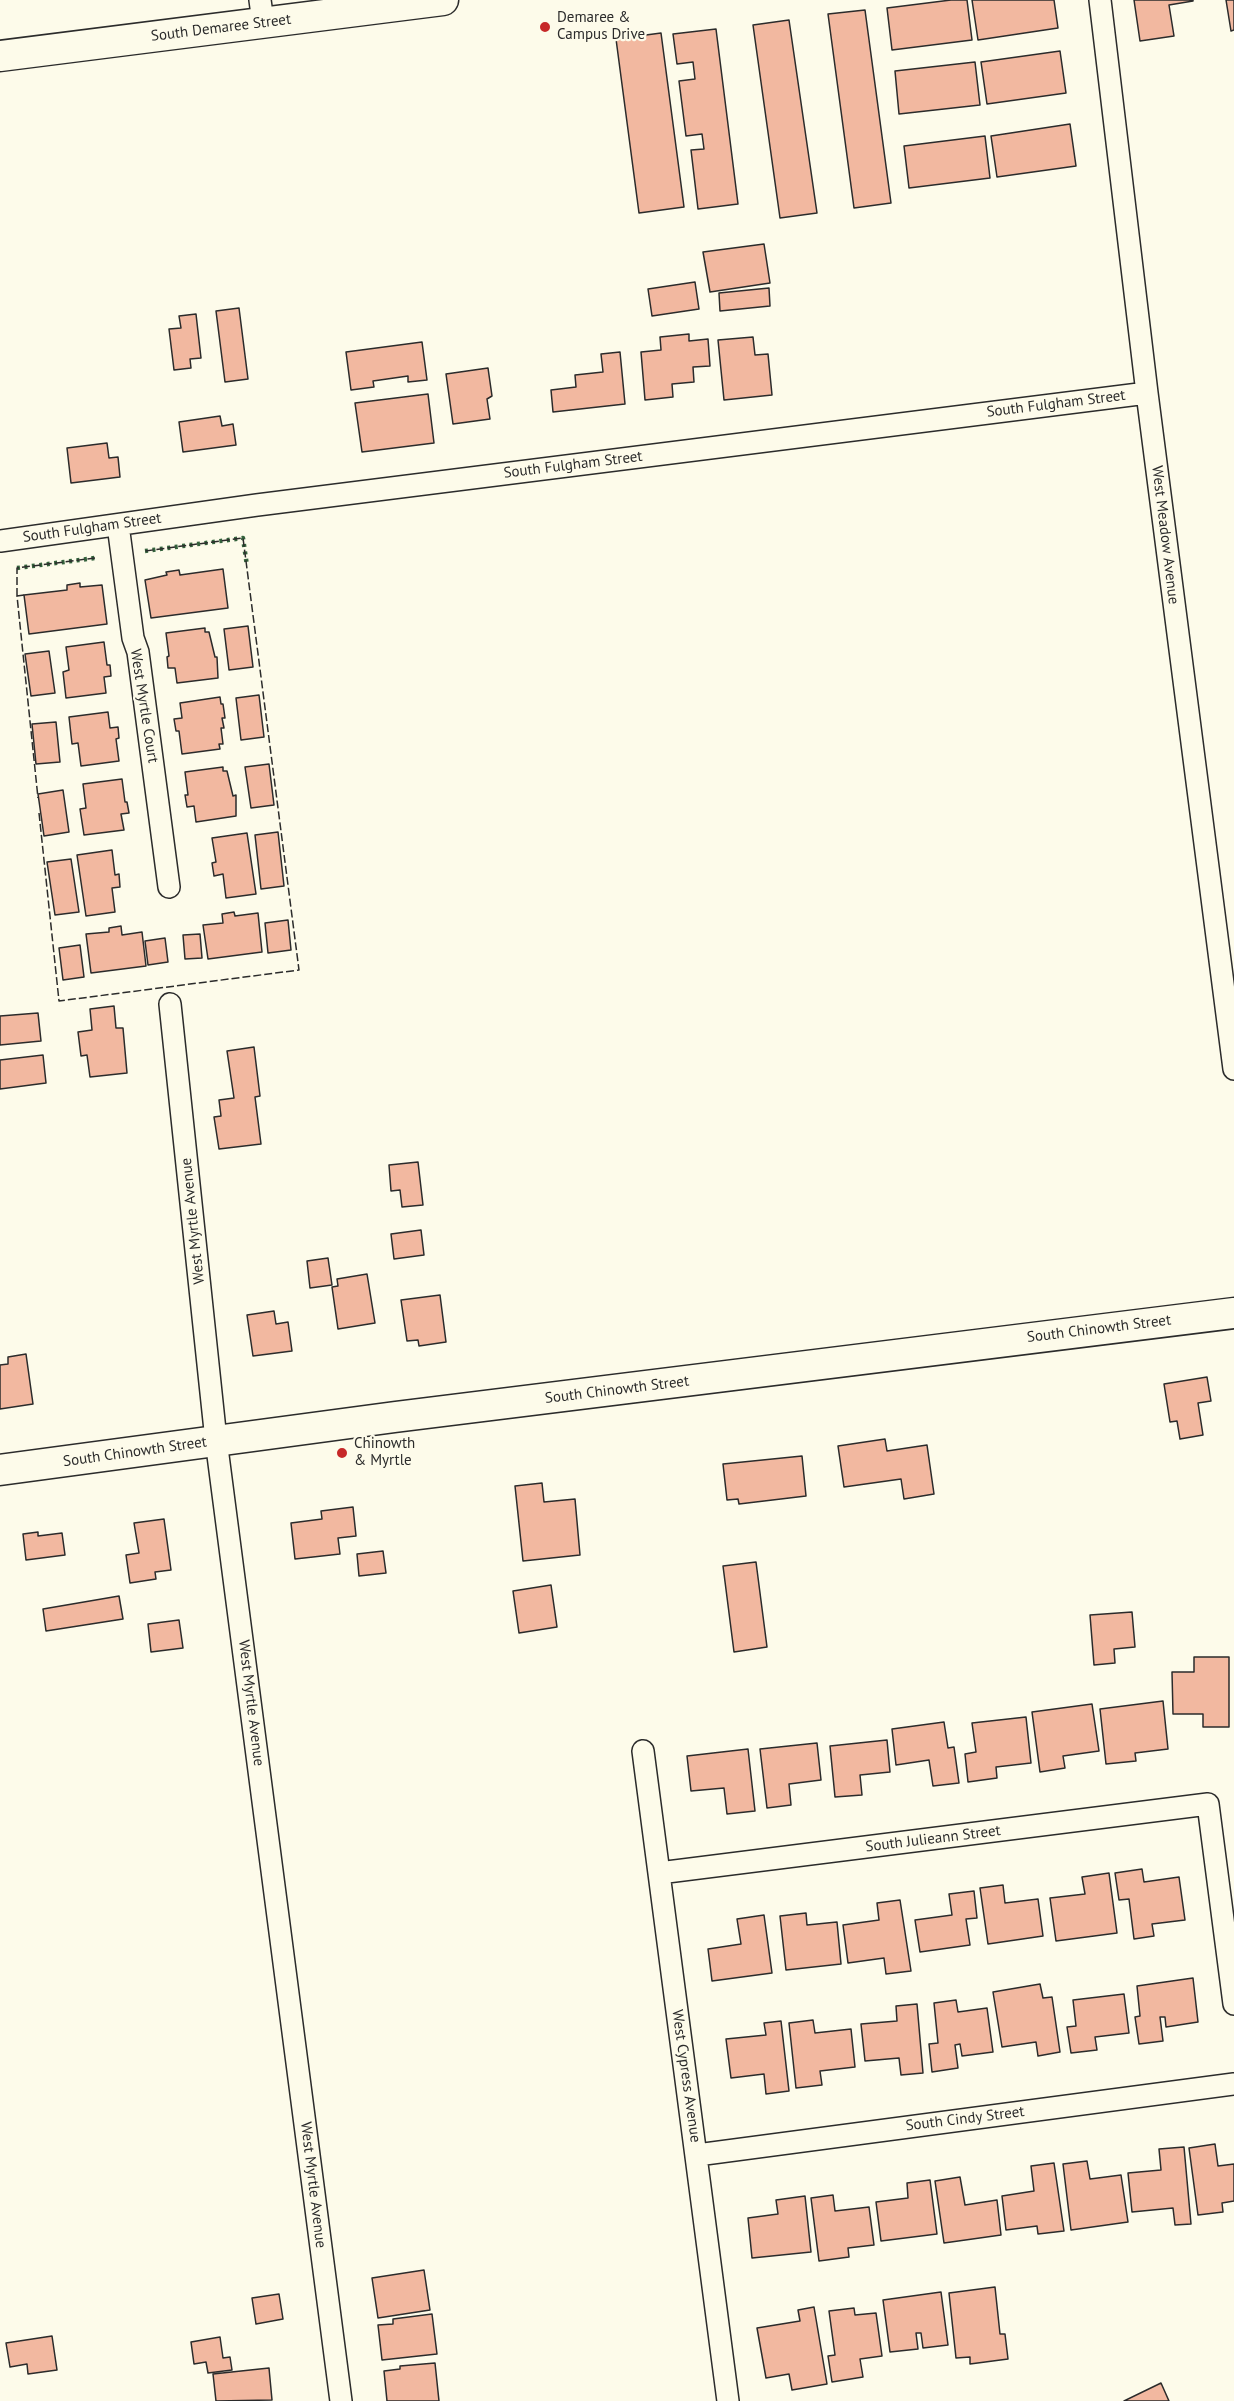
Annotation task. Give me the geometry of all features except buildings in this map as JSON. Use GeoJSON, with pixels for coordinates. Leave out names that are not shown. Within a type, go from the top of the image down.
{"type":"FeatureCollection","features":[{"type":"Feature","properties":{"kind":"street","name":"South Demaree Street"},"geometry":{"type":"LineString","coordinates":[[0,56],[262,11],[443,0]]}},
{"type":"Feature","properties":{"kind":"street","name":"West Meadow Avenue"},"geometry":{"type":"LineString","coordinates":[[1100,0],[1147,393],[1234,1069]]}},
{"type":"Feature","properties":{"kind":"street","name":"South Fulgham Street"},"geometry":{"type":"LineString","coordinates":[[0,541],[257,505],[1147,393]]}},
{"type":"Feature","properties":{"kind":"street","name":"West Myrtle Court"},"geometry":{"type":"LineString","coordinates":[[118,525],[133,638],[138,652],[169,887]]}},
{"type":"Feature","properties":{"kind":"street","name":"West Myrtle Avenue"},"geometry":{"type":"LineString","coordinates":[[170,1004],[216,1440],[341,2401]]}},
{"type":"Feature","properties":{"kind":"street","name":"South Chinowth Street"},"geometry":{"type":"LineString","coordinates":[[0,1470],[216,1440],[1234,1313]]}},
{"type":"Feature","properties":{"kind":"street","name":"West Cypress Avenue"},"geometry":{"type":"LineString","coordinates":[[643,1751],[728,2401]]}},
{"type":"Feature","properties":{"kind":"street","name":"South Julieann Street"},"geometry":{"type":"LineString","coordinates":[[659,1873],[1208,1804],[1234,2004]]}},
{"type":"Feature","properties":{"kind":"street","name":"South Cindy Street"},"geometry":{"type":"LineString","coordinates":[[697,2155],[1234,2084]]}},
{"type":"Feature","properties":{"kind":"hedge"},"geometry":{"type":"LineString","coordinates":[[145,551],[243,538],[247,566]]}},
{"type":"Feature","properties":{"kind":"hedge"},"geometry":{"type":"LineString","coordinates":[[17,568],[95,558]]}},
{"type":"Feature","properties":{"kind":"fence"},"geometry":{"type":"LineString","coordinates":[[39,813],[59,1001],[299,970],[243,538],[145,551]]}},
{"type":"Feature","properties":{"kind":"fence"},"geometry":{"type":"LineString","coordinates":[[17,596],[17,568],[95,558]]}},
{"type":"Feature","properties":{"kind":"fence"},"geometry":{"type":"LineString","coordinates":[[24,595],[17,596],[38,798]]}},
{"type":"Feature","properties":{"kind":"place","name":"Demaree & Campus Drive"},"geometry":{"type":"Point","coordinates":[545,27]}},
{"type":"Feature","properties":{"kind":"place","name":"Chinowth & Myrtle"},"geometry":{"type":"Point","coordinates":[342,1453]}}]}
